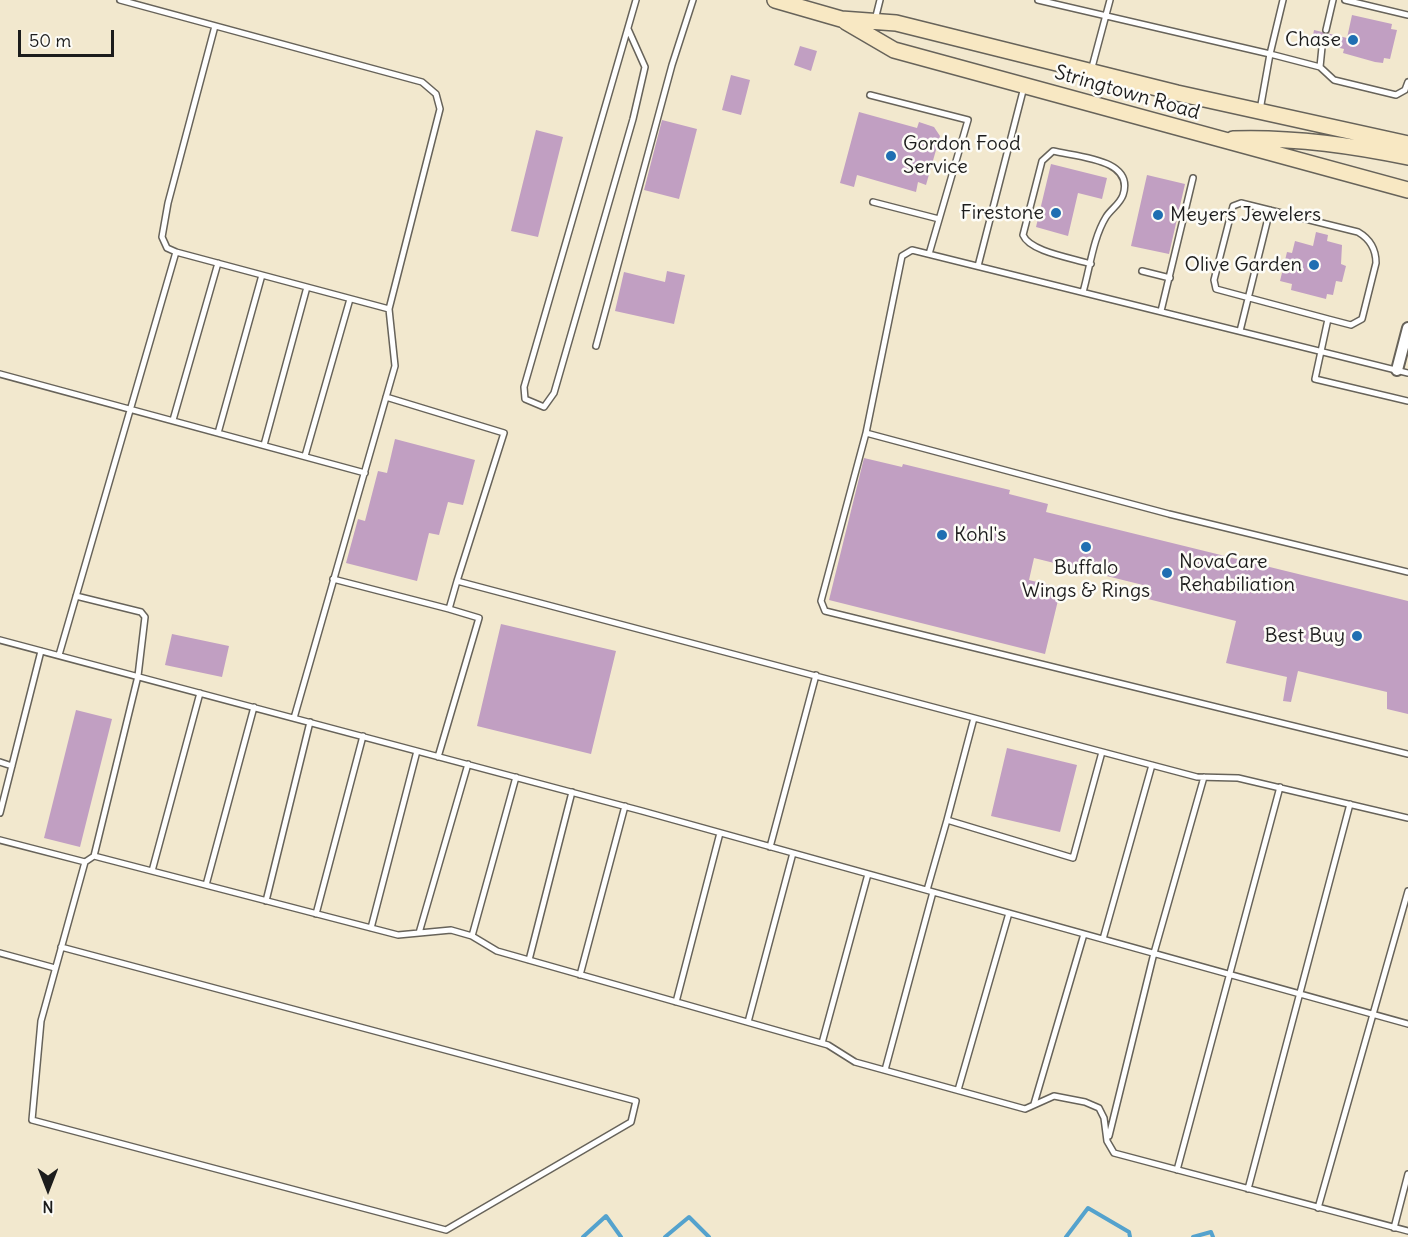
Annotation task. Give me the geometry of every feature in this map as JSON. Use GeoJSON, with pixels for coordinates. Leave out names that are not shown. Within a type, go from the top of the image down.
{"type":"FeatureCollection","features":[{"type":"Feature","properties":{"kind":"main road","name":"Stringtown Road"},"geometry":{"type":"LineString","coordinates":[[775,0],[841,19],[896,23],[1091,72],[1408,144]]}},
{"type":"Feature","properties":{"kind":"main road","name":"Stringtown Road"},"geometry":{"type":"LineString","coordinates":[[841,19],[894,50],[1408,190]]}},
{"type":"Feature","properties":{"kind":"main road"},"geometry":{"type":"LineString","coordinates":[[1218,140],[1262,138],[1364,148],[1408,157]]}},
{"type":"Feature","properties":{"kind":"street"},"geometry":{"type":"LineString","coordinates":[[1403,371],[1408,328]]}},
{"type":"Feature","properties":{"kind":"lane"},"geometry":{"type":"LineString","coordinates":[[120,0],[422,82],[435,94],[440,109],[389,309],[395,366],[294,718]]}},
{"type":"Feature","properties":{"kind":"lane"},"geometry":{"type":"LineString","coordinates":[[628,29],[645,66],[635,109],[554,393],[544,407],[525,399],[524,387],[636,0]]}},
{"type":"Feature","properties":{"kind":"lane"},"geometry":{"type":"LineString","coordinates":[[596,346],[672,65],[693,0]]}},
{"type":"Feature","properties":{"kind":"lane"},"geometry":{"type":"LineString","coordinates":[[875,21],[880,0]]}},
{"type":"Feature","properties":{"kind":"lane"},"geometry":{"type":"LineString","coordinates":[[1038,0],[1320,66],[1334,80],[1396,95],[1405,90],[1408,82]]}},
{"type":"Feature","properties":{"kind":"lane"},"geometry":{"type":"LineString","coordinates":[[1091,72],[1110,0]]}},
{"type":"Feature","properties":{"kind":"lane"},"geometry":{"type":"LineString","coordinates":[[1259,111],[1284,0]]}},
{"type":"Feature","properties":{"kind":"lane"},"geometry":{"type":"LineString","coordinates":[[1326,30],[1333,0]]}},
{"type":"Feature","properties":{"kind":"lane"},"geometry":{"type":"LineString","coordinates":[[1345,0],[1408,15]]}},
{"type":"Feature","properties":{"kind":"lane"},"geometry":{"type":"LineString","coordinates":[[215,26],[166,214],[162,237],[167,248],[389,309]]}},
{"type":"Feature","properties":{"kind":"lane"},"geometry":{"type":"LineString","coordinates":[[1320,66],[1322,47]]}},
{"type":"Feature","properties":{"kind":"lane"},"geometry":{"type":"LineString","coordinates":[[978,266],[1024,86]]}},
{"type":"Feature","properties":{"kind":"lane"},"geometry":{"type":"LineString","coordinates":[[870,95],[968,120],[929,254]]}},
{"type":"Feature","properties":{"kind":"lane"},"geometry":{"type":"LineString","coordinates":[[1083,292],[1106,217],[1122,198],[1126,183],[1124,175],[1116,166],[1053,151],[1042,161],[1023,235],[1026,241],[1035,248],[1091,264]]}},
{"type":"Feature","properties":{"kind":"lane"},"geometry":{"type":"LineString","coordinates":[[1161,311],[1193,178]]}},
{"type":"Feature","properties":{"kind":"lane"},"geometry":{"type":"LineString","coordinates":[[873,202],[939,219]]}},
{"type":"Feature","properties":{"kind":"lane"},"geometry":{"type":"LineString","coordinates":[[1237,203],[1241,203],[1270,210],[1358,232],[1364,236],[1374,248],[1376,263],[1362,320],[1351,325],[1219,291],[1214,285],[1231,210],[1237,203]]}},
{"type":"Feature","properties":{"kind":"lane"},"geometry":{"type":"LineString","coordinates":[[1240,331],[1270,210]]}},
{"type":"Feature","properties":{"kind":"lane"},"geometry":{"type":"LineString","coordinates":[[1403,371],[912,250],[902,256],[866,433],[821,601],[825,611],[1408,753]]}},
{"type":"Feature","properties":{"kind":"lane"},"geometry":{"type":"LineString","coordinates":[[59,655],[176,252]]}},
{"type":"Feature","properties":{"kind":"lane"},"geometry":{"type":"LineString","coordinates":[[173,420],[218,263]]}},
{"type":"Feature","properties":{"kind":"lane"},"geometry":{"type":"LineString","coordinates":[[1142,271],[1170,278]]}},
{"type":"Feature","properties":{"kind":"lane"},"geometry":{"type":"LineString","coordinates":[[218,433],[262,275]]}},
{"type":"Feature","properties":{"kind":"lane"},"geometry":{"type":"LineString","coordinates":[[264,445],[307,287]]}},
{"type":"Feature","properties":{"kind":"lane"},"geometry":{"type":"LineString","coordinates":[[305,456],[350,299]]}},
{"type":"Feature","properties":{"kind":"lane"},"geometry":{"type":"LineString","coordinates":[[1328,319],[1315,379],[1408,401]]}},
{"type":"Feature","properties":{"kind":"lane"},"geometry":{"type":"LineString","coordinates":[[0,374],[364,473]]}},
{"type":"Feature","properties":{"kind":"lane"},"geometry":{"type":"LineString","coordinates":[[386,397],[504,433],[449,609]]}},
{"type":"Feature","properties":{"kind":"lane"},"geometry":{"type":"LineString","coordinates":[[866,433],[1174,515],[1408,572]]}},
{"type":"Feature","properties":{"kind":"lane"},"geometry":{"type":"LineString","coordinates":[[333,579],[479,618],[438,756]]}},
{"type":"Feature","properties":{"kind":"lane"},"geometry":{"type":"LineString","coordinates":[[457,581],[1152,765],[1204,777],[1238,777],[1408,818]]}},
{"type":"Feature","properties":{"kind":"lane"},"geometry":{"type":"LineString","coordinates":[[61,947],[636,1101],[631,1122],[446,1230],[32,1120],[41,1021],[55,968],[85,862],[94,856],[138,676],[145,617],[141,612],[76,596]]}},
{"type":"Feature","properties":{"kind":"lane"},"geometry":{"type":"LineString","coordinates":[[0,640],[625,806],[1408,1024]]}},
{"type":"Feature","properties":{"kind":"lane"},"geometry":{"type":"LineString","coordinates":[[0,813],[41,651]]}},
{"type":"Feature","properties":{"kind":"lane"},"geometry":{"type":"LineString","coordinates":[[770,847],[816,675]]}},
{"type":"Feature","properties":{"kind":"lane"},"geometry":{"type":"LineString","coordinates":[[152,871],[200,693]]}},
{"type":"Feature","properties":{"kind":"lane"},"geometry":{"type":"LineString","coordinates":[[206,885],[254,707]]}},
{"type":"Feature","properties":{"kind":"lane"},"geometry":{"type":"LineString","coordinates":[[885,1070],[974,718]]}},
{"type":"Feature","properties":{"kind":"lane"},"geometry":{"type":"LineString","coordinates":[[266,901],[310,722]]}},
{"type":"Feature","properties":{"kind":"lane"},"geometry":{"type":"LineString","coordinates":[[316,914],[363,736]]}},
{"type":"Feature","properties":{"kind":"lane"},"geometry":{"type":"LineString","coordinates":[[371,928],[417,751]]}},
{"type":"Feature","properties":{"kind":"lane"},"geometry":{"type":"LineString","coordinates":[[947,820],[1073,858],[1102,752]]}},
{"type":"Feature","properties":{"kind":"lane"},"geometry":{"type":"LineString","coordinates":[[0,762],[12,765]]}},
{"type":"Feature","properties":{"kind":"lane"},"geometry":{"type":"LineString","coordinates":[[419,933],[468,764]]}},
{"type":"Feature","properties":{"kind":"lane"},"geometry":{"type":"LineString","coordinates":[[1103,939],[1152,765]]}},
{"type":"Feature","properties":{"kind":"lane"},"geometry":{"type":"LineString","coordinates":[[472,936],[516,777]]}},
{"type":"Feature","properties":{"kind":"lane"},"geometry":{"type":"LineString","coordinates":[[1107,1141],[1154,953],[1204,777]]}},
{"type":"Feature","properties":{"kind":"lane"},"geometry":{"type":"LineString","coordinates":[[1177,1170],[1280,787]]}},
{"type":"Feature","properties":{"kind":"lane"},"geometry":{"type":"LineString","coordinates":[[529,960],[572,792]]}},
{"type":"Feature","properties":{"kind":"lane"},"geometry":{"type":"LineString","coordinates":[[1248,1189],[1350,804]]}},
{"type":"Feature","properties":{"kind":"lane"},"geometry":{"type":"LineString","coordinates":[[580,975],[625,806]]}},
{"type":"Feature","properties":{"kind":"lane"},"geometry":{"type":"LineString","coordinates":[[676,1002],[720,833]]}},
{"type":"Feature","properties":{"kind":"lane"},"geometry":{"type":"LineString","coordinates":[[0,840],[85,862]]}},
{"type":"Feature","properties":{"kind":"lane"},"geometry":{"type":"LineString","coordinates":[[748,1022],[793,853]]}},
{"type":"Feature","properties":{"kind":"lane"},"geometry":{"type":"LineString","coordinates":[[94,856],[398,935],[451,930],[472,936],[497,951],[822,1043],[855,1062],[1025,1109],[1054,1096],[1069,1097],[1099,1108],[1104,1118],[1107,1141],[1114,1153],[1408,1231]]}},
{"type":"Feature","properties":{"kind":"lane"},"geometry":{"type":"LineString","coordinates":[[822,1043],[868,874]]}},
{"type":"Feature","properties":{"kind":"lane"},"geometry":{"type":"LineString","coordinates":[[1318,1208],[1408,891]]}},
{"type":"Feature","properties":{"kind":"lane"},"geometry":{"type":"LineString","coordinates":[[958,1090],[1009,913]]}},
{"type":"Feature","properties":{"kind":"lane"},"geometry":{"type":"LineString","coordinates":[[1034,1104],[1084,934]]}},
{"type":"Feature","properties":{"kind":"lane"},"geometry":{"type":"LineString","coordinates":[[0,953],[55,968]]}},
{"type":"Feature","properties":{"kind":"lane"},"geometry":{"type":"LineString","coordinates":[[1394,1228],[1408,1174]]}},
{"type":"Feature","properties":{"kind":"building","name":"Chase"},"geometry":{"type":"Polygon","coordinates":[[[1352,15],[1392,24],[1391,29],[1397,30],[1390,59],[1384,58],[1383,63],[1375,62],[1343,53],[1344,49],[1312,41],[1314,30],[1347,38],[1352,15]]]}},
{"type":"Feature","properties":{"kind":"building"},"geometry":{"type":"Polygon","coordinates":[[[800,46],[817,51],[811,71],[794,65],[800,46]]]}},
{"type":"Feature","properties":{"kind":"building"},"geometry":{"type":"Polygon","coordinates":[[[731,75],[750,80],[741,115],[722,110],[731,75]]]}},
{"type":"Feature","properties":{"kind":"building","name":"Gordon Food Service"},"geometry":{"type":"Polygon","coordinates":[[[859,112],[917,128],[919,122],[934,127],[940,136],[926,185],[918,182],[916,192],[857,175],[854,187],[840,183],[859,112]]]}},
{"type":"Feature","properties":{"kind":"building"},"geometry":{"type":"Polygon","coordinates":[[[662,120],[697,129],[679,199],[644,190],[662,120]]]}},
{"type":"Feature","properties":{"kind":"building"},"geometry":{"type":"Polygon","coordinates":[[[536,130],[563,137],[538,237],[511,231],[536,130]]]}},
{"type":"Feature","properties":{"kind":"building","name":"Firestone"},"geometry":{"type":"Polygon","coordinates":[[[1051,164],[1107,178],[1102,199],[1078,193],[1068,236],[1036,227],[1051,164]]]}},
{"type":"Feature","properties":{"kind":"building","name":"Meyers Jewelers"},"geometry":{"type":"Polygon","coordinates":[[[1147,175],[1185,184],[1169,254],[1131,246],[1147,175]]]}},
{"type":"Feature","properties":{"kind":"building","name":"Olive Garden"},"geometry":{"type":"Polygon","coordinates":[[[1316,232],[1328,235],[1327,241],[1342,245],[1341,264],[1346,266],[1342,282],[1336,281],[1333,295],[1327,294],[1326,299],[1291,290],[1292,284],[1280,281],[1287,252],[1292,253],[1295,241],[1313,246],[1316,232]]]}},
{"type":"Feature","properties":{"kind":"building"},"geometry":{"type":"Polygon","coordinates":[[[667,271],[685,275],[674,324],[615,311],[624,272],[665,282],[667,271]]]}},
{"type":"Feature","properties":{"kind":"building"},"geometry":{"type":"Polygon","coordinates":[[[395,439],[475,460],[463,505],[448,502],[439,535],[429,533],[417,581],[346,563],[358,519],[365,521],[378,471],[387,473],[395,439]]]}},
{"type":"Feature","properties":{"kind":"building"},"geometry":{"type":"Polygon","coordinates":[[[864,458],[902,467],[903,464],[1010,490],[1009,494],[1048,504],[1046,512],[1408,601],[1408,714],[1387,709],[1387,692],[1298,671],[1291,702],[1283,701],[1287,677],[1226,663],[1236,621],[1144,598],[1147,586],[1034,558],[1029,580],[1061,588],[1045,654],[829,600],[864,458]]]}},
{"type":"Feature","properties":{"kind":"building"},"geometry":{"type":"Polygon","coordinates":[[[501,624],[616,651],[591,754],[477,726],[501,624]]]}},
{"type":"Feature","properties":{"kind":"building"},"geometry":{"type":"Polygon","coordinates":[[[172,634],[229,646],[222,677],[165,665],[172,634]]]}},
{"type":"Feature","properties":{"kind":"building"},"geometry":{"type":"Polygon","coordinates":[[[76,710],[112,719],[80,847],[44,838],[76,710]]]}},
{"type":"Feature","properties":{"kind":"building"},"geometry":{"type":"Polygon","coordinates":[[[1007,748],[1077,765],[1060,832],[991,816],[1007,748]]]}},
{"type":"Feature","properties":{"kind":"waterway"},"geometry":{"type":"LineString","coordinates":[[1066,1237],[1088,1208],[1129,1232],[1130,1237]]}},
{"type":"Feature","properties":{"kind":"waterway"},"geometry":{"type":"LineString","coordinates":[[583,1237],[606,1216],[621,1237]]}},
{"type":"Feature","properties":{"kind":"waterway"},"geometry":{"type":"LineString","coordinates":[[665,1237],[689,1217],[709,1237]]}},
{"type":"Feature","properties":{"kind":"waterway"},"geometry":{"type":"LineString","coordinates":[[1193,1237],[1211,1232],[1213,1237]]}},
{"type":"Feature","properties":{"kind":"place","name":"Chase"},"geometry":{"type":"Point","coordinates":[1353,40]}},
{"type":"Feature","properties":{"kind":"place","name":"Gordon Food Service"},"geometry":{"type":"Point","coordinates":[891,156]}},
{"type":"Feature","properties":{"kind":"place","name":"Firestone"},"geometry":{"type":"Point","coordinates":[1056,213]}},
{"type":"Feature","properties":{"kind":"place","name":"Meyers Jewelers"},"geometry":{"type":"Point","coordinates":[1158,215]}},
{"type":"Feature","properties":{"kind":"place","name":"Olive Garden"},"geometry":{"type":"Point","coordinates":[1314,265]}},
{"type":"Feature","properties":{"kind":"place","name":"Kohl's"},"geometry":{"type":"Point","coordinates":[942,535]}},
{"type":"Feature","properties":{"kind":"place","name":"Buffalo Wings & Rings"},"geometry":{"type":"Point","coordinates":[1086,547]}},
{"type":"Feature","properties":{"kind":"place","name":"NovaCare Rehabiliation"},"geometry":{"type":"Point","coordinates":[1167,573]}},
{"type":"Feature","properties":{"kind":"place","name":"Best Buy"},"geometry":{"type":"Point","coordinates":[1357,636]}}]}
